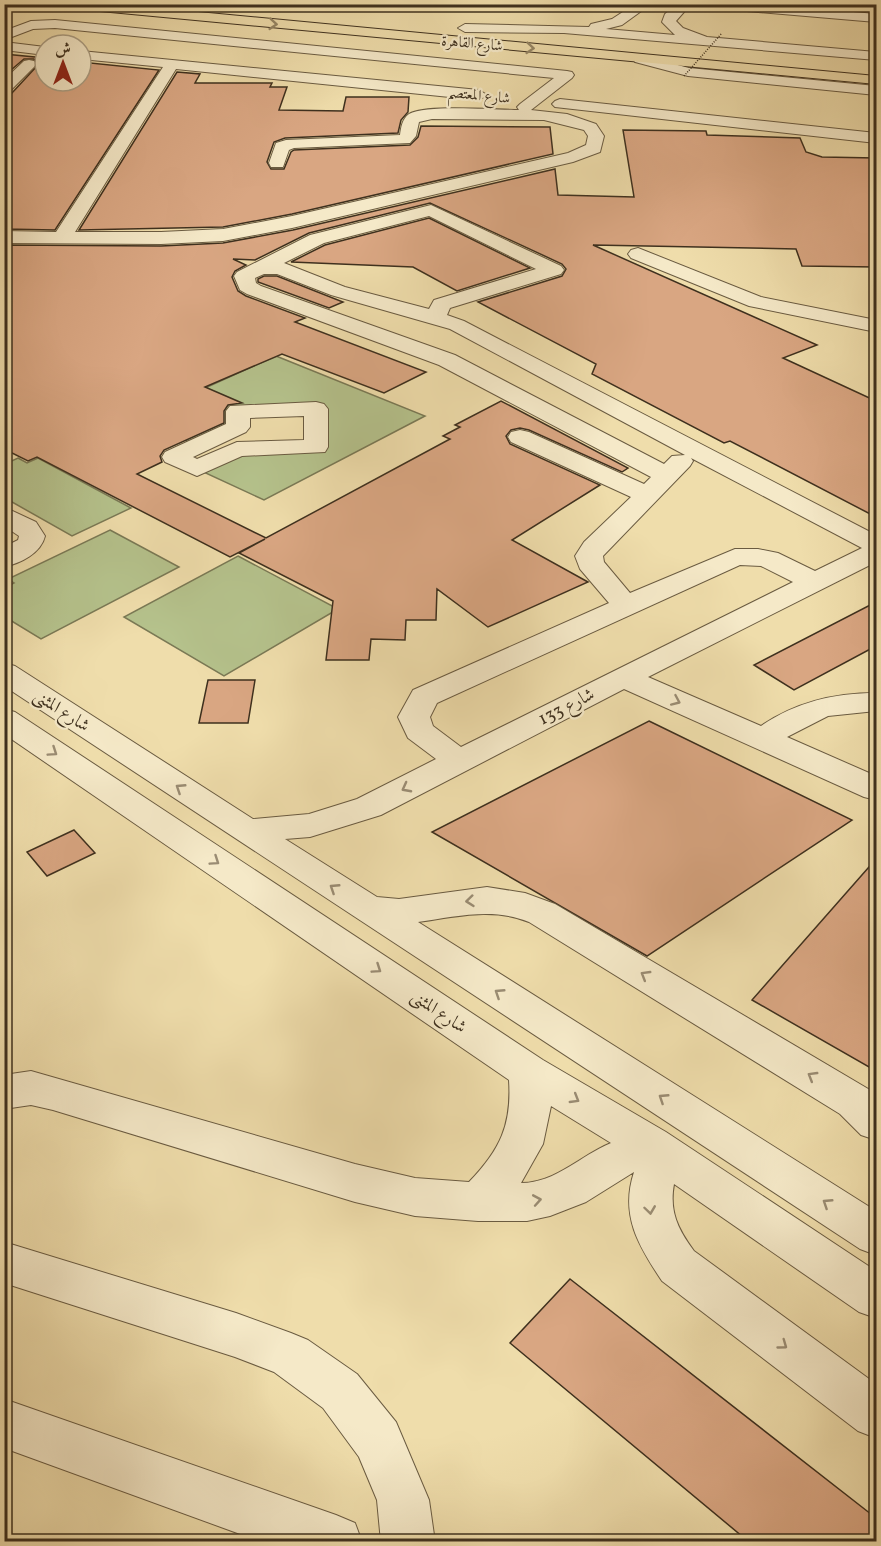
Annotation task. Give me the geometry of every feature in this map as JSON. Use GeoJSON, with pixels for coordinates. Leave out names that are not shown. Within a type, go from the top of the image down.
{"type":"FeatureCollection","features":[{"type":"Feature","properties":{"kind":"main road","name":"شارع القاهرة"},"geometry":{"type":"LineString","coordinates":[[68,4],[640,59],[875,77]]}},
{"type":"Feature","properties":{"kind":"main road","name":"شارع القاهرة"},"geometry":{"type":"LineString","coordinates":[[208,4],[811,61],[875,77]]}},
{"type":"Feature","properties":{"kind":"street"},"geometry":{"type":"LineString","coordinates":[[564,29],[612,24],[685,4]]}},
{"type":"Feature","properties":{"kind":"street"},"geometry":{"type":"LineString","coordinates":[[712,4],[876,18]]}},
{"type":"Feature","properties":{"kind":"street"},"geometry":{"type":"LineString","coordinates":[[19,14],[44,11],[123,10]]}},
{"type":"Feature","properties":{"kind":"street"},"geometry":{"type":"LineString","coordinates":[[651,14],[692,37],[723,38]]}},
{"type":"Feature","properties":{"kind":"street"},"geometry":{"type":"LineString","coordinates":[[4,36],[31,26],[56,24],[567,75],[534,101],[498,114],[417,116],[410,121],[407,138],[399,141],[292,143],[282,147],[277,163]]}},
{"type":"Feature","properties":{"kind":"street"},"geometry":{"type":"LineString","coordinates":[[465,28],[564,29],[723,38],[876,56]]}},
{"type":"Feature","properties":{"kind":"street"},"geometry":{"type":"LineString","coordinates":[[4,46],[33,50]]}},
{"type":"Feature","properties":{"kind":"street","name":"شارع المعتصم"},"geometry":{"type":"LineString","coordinates":[[93,57],[168,70],[491,96]]}},
{"type":"Feature","properties":{"kind":"street"},"geometry":{"type":"LineString","coordinates":[[640,59],[667,68],[703,74],[820,85]]}},
{"type":"Feature","properties":{"kind":"street"},"geometry":{"type":"LineString","coordinates":[[4,89],[33,61]]}},
{"type":"Feature","properties":{"kind":"street"},"geometry":{"type":"LineString","coordinates":[[29,64],[33,65]]}},
{"type":"Feature","properties":{"kind":"street"},"geometry":{"type":"LineString","coordinates":[[93,70],[168,70]]}},
{"type":"Feature","properties":{"kind":"street"},"geometry":{"type":"LineString","coordinates":[[62,237],[168,70]]}},
{"type":"Feature","properties":{"kind":"street"},"geometry":{"type":"LineString","coordinates":[[699,118],[716,96],[717,83],[703,74]]}},
{"type":"Feature","properties":{"kind":"street"},"geometry":{"type":"LineString","coordinates":[[735,122],[746,100],[778,88],[875,77]]}},
{"type":"Feature","properties":{"kind":"street","name":"شارع المعتصم"},"geometry":{"type":"LineString","coordinates":[[534,101],[735,122],[831,125],[876,138]]}},
{"type":"Feature","properties":{"kind":"street"},"geometry":{"type":"LineString","coordinates":[[4,237],[199,237],[251,230],[573,157],[594,148],[596,142],[594,131],[579,123],[516,106]]}},
{"type":"Feature","properties":{"kind":"street"},"geometry":{"type":"LineString","coordinates":[[436,317],[441,304],[554,270],[431,210],[317,239],[244,276],[247,286],[254,290],[447,360],[665,474]]}},
{"type":"Feature","properties":{"kind":"street"},"geometry":{"type":"LineString","coordinates":[[638,254],[756,302],[876,326]]}},
{"type":"Feature","properties":{"kind":"street"},"geometry":{"type":"LineString","coordinates":[[260,268],[287,270],[338,291],[436,317],[457,325],[876,545]]}},
{"type":"Feature","properties":{"kind":"street"},"geometry":{"type":"LineString","coordinates":[[316,409],[316,447],[237,449],[197,469],[174,457],[238,428],[238,411],[316,409]]}},
{"type":"Feature","properties":{"kind":"street"},"geometry":{"type":"LineString","coordinates":[[520,437],[646,494]]}},
{"type":"Feature","properties":{"kind":"street"},"geometry":{"type":"LineString","coordinates":[[625,605],[590,563],[588,556],[665,474],[693,450]]}},
{"type":"Feature","properties":{"kind":"street"},"geometry":{"type":"LineString","coordinates":[[4,560],[30,544],[32,536],[27,528],[6,518]]}},
{"type":"Feature","properties":{"kind":"street","name":"شارع 133"},"geometry":{"type":"LineString","coordinates":[[247,831],[310,825],[341,818],[369,807],[623,677],[876,552]]}},
{"type":"Feature","properties":{"kind":"street"},"geometry":{"type":"LineString","coordinates":[[458,760],[419,731],[414,717],[424,698],[735,557],[767,558],[815,583]]}},
{"type":"Feature","properties":{"kind":"street","name":"شارع المثنى"},"geometry":{"type":"LineString","coordinates":[[4,672],[876,1235]]}},
{"type":"Feature","properties":{"kind":"street"},"geometry":{"type":"LineString","coordinates":[[623,677],[876,789]]}},
{"type":"Feature","properties":{"kind":"street"},"geometry":{"type":"LineString","coordinates":[[764,739],[793,718],[810,711],[849,703],[876,702]]}},
{"type":"Feature","properties":{"kind":"street","name":"شارع المثنى"},"geometry":{"type":"LineString","coordinates":[[4,719],[529,1072],[657,1150],[876,1297]]}},
{"type":"Feature","properties":{"kind":"street"},"geometry":{"type":"LineString","coordinates":[[368,909],[399,912],[487,900],[506,902],[534,910],[869,1113]]}},
{"type":"Feature","properties":{"kind":"street"},"geometry":{"type":"LineString","coordinates":[[478,1202],[502,1176],[520,1149],[531,1110],[529,1072]]}},
{"type":"Feature","properties":{"kind":"street"},"geometry":{"type":"LineString","coordinates":[[4,1092],[31,1088],[53,1093],[355,1183],[415,1197],[478,1202],[526,1202],[550,1197],[570,1189],[609,1163],[657,1150],[648,1197],[651,1220],[662,1244],[678,1266],[876,1414]]}},
{"type":"Feature","properties":{"kind":"street"},"geometry":{"type":"LineString","coordinates":[[4,1262],[236,1335],[291,1356],[340,1391],[378,1440],[403,1500],[408,1542]]}},
{"type":"Feature","properties":{"kind":"street"},"geometry":{"type":"LineString","coordinates":[[4,1423],[336,1542]]}},
{"type":"Feature","properties":{"kind":"path"},"geometry":{"type":"LineString","coordinates":[[684,76],[723,38]]}},
{"type":"Feature","properties":{"kind":"green space"},"geometry":{"type":"Polygon","coordinates":[[[276,356],[425,416],[264,500],[197,469],[237,449],[315,447],[316,409],[239,411],[238,427],[198,446],[182,439],[183,398],[276,356]]]}},
{"type":"Feature","properties":{"kind":"green space"},"geometry":{"type":"Polygon","coordinates":[[[18,458],[27,463],[38,458],[131,508],[72,536],[5,498],[5,464],[18,458]]]}},
{"type":"Feature","properties":{"kind":"green space"},"geometry":{"type":"Polygon","coordinates":[[[110,530],[179,567],[41,639],[5,617],[5,588],[14,583],[8,579],[110,530]]]}},
{"type":"Feature","properties":{"kind":"green space"},"geometry":{"type":"Polygon","coordinates":[[[238,556],[338,609],[224,676],[124,617],[238,556]]]}},
{"type":"Feature","properties":{"kind":"building"},"geometry":{"type":"Polygon","coordinates":[[[4,54],[33,57],[33,59],[24,59],[4,76],[4,54]]]}},
{"type":"Feature","properties":{"kind":"building"},"geometry":{"type":"Polygon","coordinates":[[[93,63],[159,70],[55,230],[4,229],[4,95],[11,94],[33,70],[33,93],[93,93],[93,63]]]}},
{"type":"Feature","properties":{"kind":"building"},"geometry":{"type":"Polygon","coordinates":[[[177,72],[200,74],[195,83],[272,83],[270,87],[287,87],[279,110],[343,111],[346,97],[409,97],[408,112],[401,120],[398,133],[285,138],[274,142],[267,162],[271,169],[284,169],[294,150],[410,145],[418,137],[421,126],[550,127],[553,154],[292,214],[223,227],[79,230],[177,72]]]}},
{"type":"Feature","properties":{"kind":"building"},"geometry":{"type":"Polygon","coordinates":[[[623,130],[706,131],[707,135],[800,138],[806,152],[822,157],[876,158],[876,267],[802,266],[796,249],[593,245],[817,345],[783,358],[876,401],[876,517],[730,441],[724,443],[592,374],[596,364],[478,302],[562,276],[566,269],[562,264],[430,203],[309,233],[255,260],[233,259],[246,265],[235,271],[232,277],[238,291],[246,296],[305,318],[295,322],[426,372],[384,393],[282,354],[205,387],[242,403],[228,405],[224,411],[224,423],[164,450],[160,456],[162,462],[137,474],[266,538],[450,439],[443,436],[460,427],[455,425],[501,401],[628,468],[622,472],[529,430],[520,428],[511,430],[506,436],[510,444],[600,485],[512,540],[588,582],[488,627],[437,589],[436,620],[406,620],[405,640],[371,639],[369,660],[326,660],[333,601],[239,553],[265,539],[230,557],[37,457],[28,461],[4,449],[4,245],[161,246],[223,243],[293,230],[555,169],[558,195],[634,197],[623,130]]]}},
{"type":"Feature","properties":{"kind":"building"},"geometry":{"type":"Polygon","coordinates":[[[429,218],[530,268],[457,291],[413,267],[291,262],[325,245],[429,218]]]}},
{"type":"Feature","properties":{"kind":"building"},"geometry":{"type":"Polygon","coordinates":[[[264,276],[277,276],[343,302],[329,308],[258,282],[258,279],[264,276]]]}},
{"type":"Feature","properties":{"kind":"building"},"geometry":{"type":"Polygon","coordinates":[[[876,602],[876,646],[794,690],[754,665],[876,602]]]}},
{"type":"Feature","properties":{"kind":"building"},"geometry":{"type":"Polygon","coordinates":[[[208,680],[255,680],[248,723],[199,723],[208,680]]]}},
{"type":"Feature","properties":{"kind":"building"},"geometry":{"type":"Polygon","coordinates":[[[649,721],[852,820],[647,956],[432,832],[649,721]]]}},
{"type":"Feature","properties":{"kind":"building"},"geometry":{"type":"Polygon","coordinates":[[[74,830],[95,853],[47,876],[27,852],[74,830]]]}},
{"type":"Feature","properties":{"kind":"building"},"geometry":{"type":"Polygon","coordinates":[[[876,859],[876,1071],[752,1000],[876,859]]]}},
{"type":"Feature","properties":{"kind":"building"},"geometry":{"type":"Polygon","coordinates":[[[570,1279],[876,1518],[876,1542],[749,1542],[510,1343],[570,1279]]]}}]}
